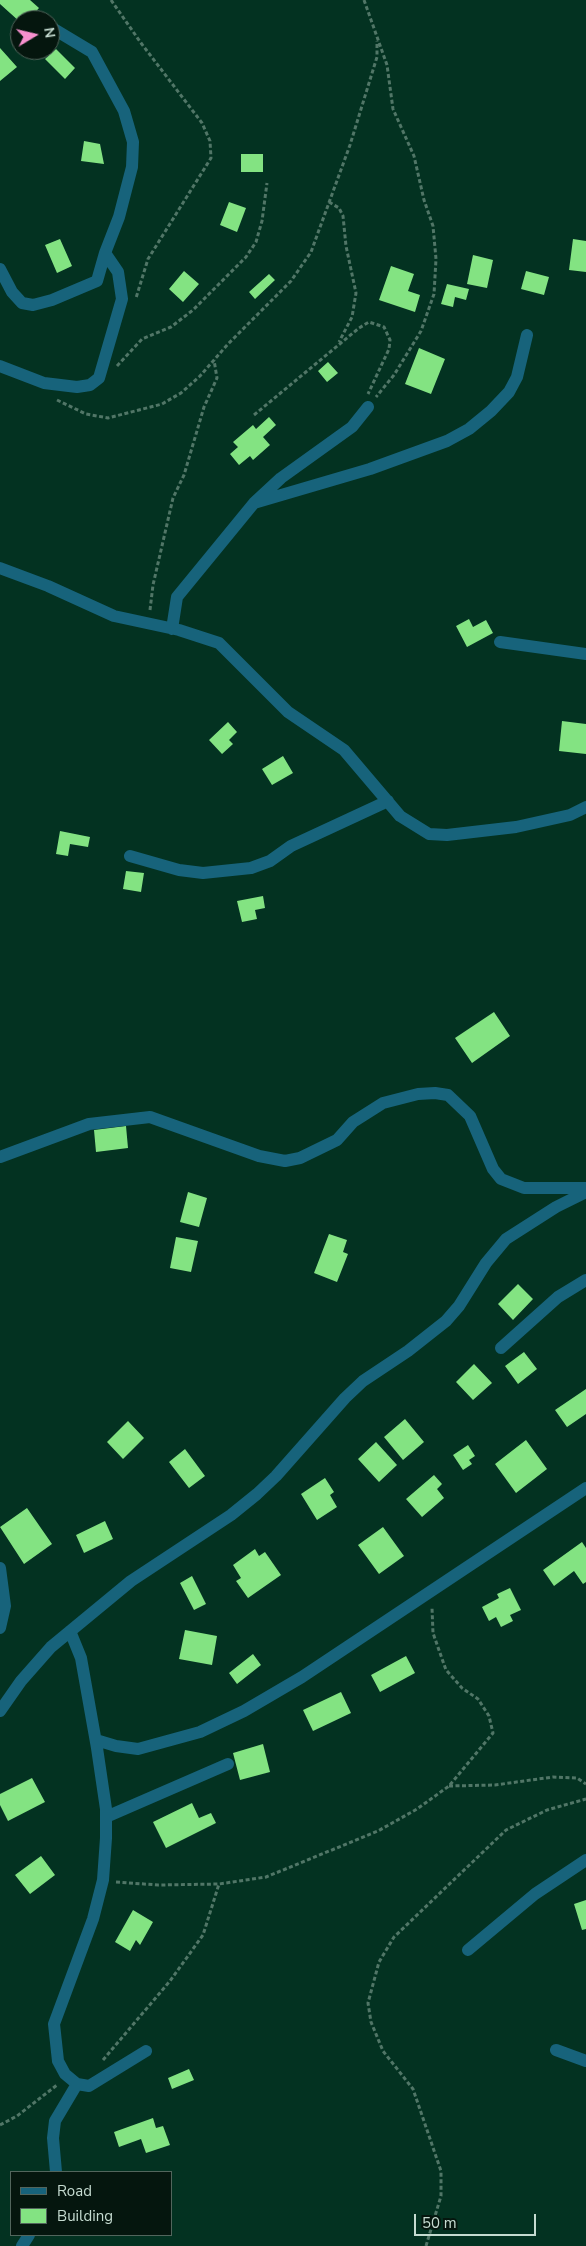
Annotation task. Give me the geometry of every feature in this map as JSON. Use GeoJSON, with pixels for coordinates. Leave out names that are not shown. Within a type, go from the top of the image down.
{"type":"FeatureCollection","features":[{"type":"Feature","properties":{"kind":"street"},"geometry":{"type":"LineString","coordinates":[[0,269],[12,292],[22,303],[32,305],[52,300],[97,281],[105,253],[119,217],[132,167],[133,142],[124,111],[92,52],[60,33]]}},
{"type":"Feature","properties":{"kind":"street"},"geometry":{"type":"LineString","coordinates":[[0,366],[44,383],[77,387],[90,385],[99,378],[122,299],[118,272],[105,253]]}},
{"type":"Feature","properties":{"kind":"street"},"geometry":{"type":"LineString","coordinates":[[254,503],[370,469],[447,442],[491,411],[509,392],[517,377],[527,335]]}},
{"type":"Feature","properties":{"kind":"street"},"geometry":{"type":"LineString","coordinates":[[172,629],[176,597],[254,503],[281,478],[352,426],[368,407]]}},
{"type":"Feature","properties":{"kind":"street"},"geometry":{"type":"LineString","coordinates":[[0,568],[48,586],[114,616],[172,629],[219,643],[288,712],[344,750],[400,816],[428,834],[447,835],[516,827],[570,815],[586,807]]}},
{"type":"Feature","properties":{"kind":"street"},"geometry":{"type":"LineString","coordinates":[[500,642],[586,654]]}},
{"type":"Feature","properties":{"kind":"street"},"geometry":{"type":"LineString","coordinates":[[130,856],[179,870],[203,873],[251,868],[270,861],[291,846],[388,801]]}},
{"type":"Feature","properties":{"kind":"street"},"geometry":{"type":"LineString","coordinates":[[0,1157],[89,1124],[150,1117],[259,1156],[285,1161],[300,1158],[337,1140],[353,1122],[383,1103],[408,1096],[435,1093],[448,1095],[470,1116],[493,1169],[501,1179],[524,1188],[586,1188]]}},
{"type":"Feature","properties":{"kind":"street"},"geometry":{"type":"LineString","coordinates":[[0,1711],[4,1696],[70,1630],[131,1581],[231,1515],[257,1494],[276,1476],[345,1398],[363,1381],[408,1351],[446,1321],[459,1306],[486,1263],[506,1240],[556,1207],[586,1192]]}},
{"type":"Feature","properties":{"kind":"street"},"geometry":{"type":"LineString","coordinates":[[501,1348],[558,1297],[586,1280]]}},
{"type":"Feature","properties":{"kind":"street"},"geometry":{"type":"LineString","coordinates":[[96,1740],[116,1746],[138,1749],[200,1732],[244,1710],[302,1677],[586,1488]]}},
{"type":"Feature","properties":{"kind":"street"},"geometry":{"type":"LineString","coordinates":[[0,1568],[5,1606],[0,1628]]}},
{"type":"Feature","properties":{"kind":"street"},"geometry":{"type":"LineString","coordinates":[[70,1630],[81,1658],[96,1740],[106,1817],[103,1880],[93,1919],[54,2024],[58,2061],[73,2080],[89,2086],[146,2052]]}},
{"type":"Feature","properties":{"kind":"street"},"geometry":{"type":"LineString","coordinates":[[106,1817],[228,1764]]}},
{"type":"Feature","properties":{"kind":"street"},"geometry":{"type":"LineString","coordinates":[[468,1950],[535,1894],[586,1860]]}},
{"type":"Feature","properties":{"kind":"street"},"geometry":{"type":"LineString","coordinates":[[556,2050],[586,2061]]}},
{"type":"Feature","properties":{"kind":"street"},"geometry":{"type":"LineString","coordinates":[[56,2171],[53,2138],[54,2121],[73,2080]]}},
{"type":"Feature","properties":{"kind":"path"},"geometry":{"type":"LineString","coordinates":[[111,0],[202,123],[210,141],[211,158],[148,259],[137,298],[129,311],[117,317]]}},
{"type":"Feature","properties":{"kind":"path"},"geometry":{"type":"LineString","coordinates":[[364,0],[387,65],[393,109],[414,156],[432,226],[436,259],[434,294],[422,331],[394,374],[368,407]]}},
{"type":"Feature","properties":{"kind":"path"},"geometry":{"type":"LineString","coordinates":[[50,395],[86,414],[108,418],[122,416],[162,404],[181,392],[200,376],[291,281],[310,252],[329,202],[367,92],[377,57],[377,41]]}},
{"type":"Feature","properties":{"kind":"path"},"geometry":{"type":"LineString","coordinates":[[99,378],[122,362],[142,339],[171,327],[193,310],[246,256],[256,242],[267,183]]}},
{"type":"Feature","properties":{"kind":"path"},"geometry":{"type":"LineString","coordinates":[[329,202],[339,208],[343,216],[346,246],[356,293],[352,317],[338,345]]}},
{"type":"Feature","properties":{"kind":"path"},"geometry":{"type":"LineString","coordinates":[[254,415],[338,345],[370,322],[384,327],[390,340],[389,349],[368,391],[368,407]]}},
{"type":"Feature","properties":{"kind":"path"},"geometry":{"type":"LineString","coordinates":[[148,625],[153,585],[173,498],[184,474],[204,407],[218,378],[214,360]]}},
{"type":"Feature","properties":{"kind":"path"},"geometry":{"type":"LineString","coordinates":[[103,1880],[158,1886],[219,1884],[266,1877],[378,1831],[417,1809],[448,1786],[493,1733],[489,1716],[478,1699],[462,1688],[446,1670],[432,1633],[432,1590]]}},
{"type":"Feature","properties":{"kind":"path"},"geometry":{"type":"LineString","coordinates":[[448,1786],[495,1786],[553,1777],[577,1778],[586,1784]]}},
{"type":"Feature","properties":{"kind":"path"},"geometry":{"type":"LineString","coordinates":[[426,2246],[441,2196],[441,2171],[414,2089],[383,2051],[371,2022],[368,2003],[379,1962],[394,1937],[506,1830],[547,1810],[586,1799]]}},
{"type":"Feature","properties":{"kind":"path"},"geometry":{"type":"LineString","coordinates":[[101,2062],[170,1982],[203,1935],[219,1884]]}},
{"type":"Feature","properties":{"kind":"path"},"geometry":{"type":"LineString","coordinates":[[0,2125],[73,2080]]}},
{"type":"Feature","properties":{"kind":"building"},"geometry":{"type":"Polygon","coordinates":[[[0,0],[30,0],[39,8],[37,10],[10,10],[10,13],[0,4],[0,0]]]}},
{"type":"Feature","properties":{"kind":"building"},"geometry":{"type":"Polygon","coordinates":[[[0,48],[17,67],[0,81],[0,48]]]}},
{"type":"Feature","properties":{"kind":"building"},"geometry":{"type":"Polygon","coordinates":[[[60,53],[75,68],[65,79],[46,60],[60,60],[60,53]]]}},
{"type":"Feature","properties":{"kind":"building"},"geometry":{"type":"Polygon","coordinates":[[[84,141],[100,144],[104,164],[81,161],[84,141]]]}},
{"type":"Feature","properties":{"kind":"building"},"geometry":{"type":"Polygon","coordinates":[[[241,154],[263,154],[263,172],[241,172],[241,154]]]}},
{"type":"Feature","properties":{"kind":"building"},"geometry":{"type":"Polygon","coordinates":[[[229,202],[246,208],[237,232],[220,225],[229,202]]]}},
{"type":"Feature","properties":{"kind":"building"},"geometry":{"type":"Polygon","coordinates":[[[60,239],[72,266],[57,273],[45,245],[60,239]]]}},
{"type":"Feature","properties":{"kind":"building"},"geometry":{"type":"Polygon","coordinates":[[[573,239],[586,241],[586,272],[569,270],[573,239]]]}},
{"type":"Feature","properties":{"kind":"building"},"geometry":{"type":"Polygon","coordinates":[[[473,255],[493,260],[487,288],[467,284],[473,255]]]}},
{"type":"Feature","properties":{"kind":"building"},"geometry":{"type":"Polygon","coordinates":[[[391,266],[414,274],[408,291],[420,295],[415,312],[379,300],[391,266]]]}},
{"type":"Feature","properties":{"kind":"building"},"geometry":{"type":"Polygon","coordinates":[[[184,271],[199,284],[183,302],[169,289],[184,271]]]}},
{"type":"Feature","properties":{"kind":"building"},"geometry":{"type":"Polygon","coordinates":[[[526,271],[549,277],[544,295],[521,289],[526,271]]]}},
{"type":"Feature","properties":{"kind":"building"},"geometry":{"type":"Polygon","coordinates":[[[269,274],[275,280],[255,299],[249,292],[269,274]]]}},
{"type":"Feature","properties":{"kind":"building"},"geometry":{"type":"Polygon","coordinates":[[[447,284],[469,289],[466,300],[455,297],[453,307],[441,304],[447,284]]]}},
{"type":"Feature","properties":{"kind":"building"},"geometry":{"type":"Polygon","coordinates":[[[419,348],[445,359],[431,394],[405,384],[419,348]]]}},
{"type":"Feature","properties":{"kind":"building"},"geometry":{"type":"Polygon","coordinates":[[[328,362],[338,373],[327,382],[318,371],[328,362]]]}},
{"type":"Feature","properties":{"kind":"building"},"geometry":{"type":"Polygon","coordinates":[[[269,417],[276,425],[263,437],[270,445],[253,460],[250,456],[239,465],[230,454],[238,447],[233,442],[253,425],[256,429],[269,417]]]}},
{"type":"Feature","properties":{"kind":"building"},"geometry":{"type":"Polygon","coordinates":[[[469,619],[473,627],[486,620],[493,633],[467,647],[456,626],[469,619]]]}},
{"type":"Feature","properties":{"kind":"building"},"geometry":{"type":"Polygon","coordinates":[[[562,721],[586,724],[586,754],[559,751],[562,721]]]}},
{"type":"Feature","properties":{"kind":"building"},"geometry":{"type":"Polygon","coordinates":[[[228,722],[237,732],[229,740],[233,744],[222,754],[209,740],[228,722]]]}},
{"type":"Feature","properties":{"kind":"building"},"geometry":{"type":"Polygon","coordinates":[[[283,756],[293,773],[272,785],[262,769],[283,756]]]}},
{"type":"Feature","properties":{"kind":"building"},"geometry":{"type":"Polygon","coordinates":[[[60,831],[90,837],[88,847],[70,844],[68,856],[56,854],[60,831]]]}},
{"type":"Feature","properties":{"kind":"building"},"geometry":{"type":"Polygon","coordinates":[[[126,871],[144,873],[141,892],[123,889],[126,871]]]}},
{"type":"Feature","properties":{"kind":"building"},"geometry":{"type":"Polygon","coordinates":[[[263,896],[265,908],[255,910],[257,919],[242,922],[237,901],[263,896]]]}},
{"type":"Feature","properties":{"kind":"building"},"geometry":{"type":"Polygon","coordinates":[[[494,1012],[510,1036],[472,1063],[455,1038],[494,1012]]]}},
{"type":"Feature","properties":{"kind":"building"},"geometry":{"type":"Polygon","coordinates":[[[126,1126],[128,1148],[96,1152],[94,1130],[126,1126]]]}},
{"type":"Feature","properties":{"kind":"building"},"geometry":{"type":"Polygon","coordinates":[[[188,1192],[207,1198],[199,1227],[180,1222],[188,1192]]]}},
{"type":"Feature","properties":{"kind":"building"},"geometry":{"type":"Polygon","coordinates":[[[329,1234],[347,1240],[343,1252],[348,1254],[337,1282],[314,1273],[329,1234]]]}},
{"type":"Feature","properties":{"kind":"building"},"geometry":{"type":"Polygon","coordinates":[[[176,1237],[198,1241],[191,1272],[170,1268],[176,1237]]]}},
{"type":"Feature","properties":{"kind":"building"},"geometry":{"type":"Polygon","coordinates":[[[518,1284],[533,1299],[513,1320],[498,1304],[518,1284]]]}},
{"type":"Feature","properties":{"kind":"building"},"geometry":{"type":"Polygon","coordinates":[[[524,1352],[537,1369],[518,1384],[505,1366],[524,1352]]]}},
{"type":"Feature","properties":{"kind":"building"},"geometry":{"type":"Polygon","coordinates":[[[474,1364],[492,1383],[473,1400],[456,1382],[474,1364]]]}},
{"type":"Feature","properties":{"kind":"building"},"geometry":{"type":"Polygon","coordinates":[[[586,1389],[586,1414],[567,1427],[555,1410],[586,1389]]]}},
{"type":"Feature","properties":{"kind":"building"},"geometry":{"type":"Polygon","coordinates":[[[405,1419],[424,1442],[403,1460],[384,1437],[405,1419]]]}},
{"type":"Feature","properties":{"kind":"building"},"geometry":{"type":"Polygon","coordinates":[[[128,1421],[144,1438],[123,1459],[107,1442],[128,1421]]]}},
{"type":"Feature","properties":{"kind":"building"},"geometry":{"type":"Polygon","coordinates":[[[526,1440],[547,1469],[516,1493],[495,1464],[526,1440]]]}},
{"type":"Feature","properties":{"kind":"building"},"geometry":{"type":"Polygon","coordinates":[[[376,1442],[397,1465],[379,1482],[358,1459],[376,1442]]]}},
{"type":"Feature","properties":{"kind":"building"},"geometry":{"type":"Polygon","coordinates":[[[468,1445],[475,1456],[469,1460],[472,1464],[463,1470],[453,1455],[468,1445]]]}},
{"type":"Feature","properties":{"kind":"building"},"geometry":{"type":"Polygon","coordinates":[[[185,1449],[205,1476],[189,1488],[169,1462],[185,1449]]]}},
{"type":"Feature","properties":{"kind":"building"},"geometry":{"type":"Polygon","coordinates":[[[434,1475],[442,1484],[437,1489],[444,1498],[422,1517],[406,1499],[434,1475]]]}},
{"type":"Feature","properties":{"kind":"building"},"geometry":{"type":"Polygon","coordinates":[[[325,1478],[334,1492],[330,1495],[337,1507],[317,1520],[301,1494],[325,1478]]]}},
{"type":"Feature","properties":{"kind":"building"},"geometry":{"type":"Polygon","coordinates":[[[27,1508],[52,1544],[24,1564],[0,1527],[27,1508]]]}},
{"type":"Feature","properties":{"kind":"building"},"geometry":{"type":"Polygon","coordinates":[[[105,1521],[113,1539],[84,1553],[76,1535],[105,1521]]]}},
{"type":"Feature","properties":{"kind":"building"},"geometry":{"type":"Polygon","coordinates":[[[383,1527],[404,1556],[379,1574],[358,1545],[383,1527]]]}},
{"type":"Feature","properties":{"kind":"building"},"geometry":{"type":"Polygon","coordinates":[[[582,1542],[586,1548],[586,1582],[583,1584],[574,1571],[554,1586],[543,1570],[582,1542]]]}},
{"type":"Feature","properties":{"kind":"building"},"geometry":{"type":"Polygon","coordinates":[[[255,1549],[259,1556],[265,1552],[281,1575],[248,1598],[236,1581],[241,1578],[233,1565],[255,1549]]]}},
{"type":"Feature","properties":{"kind":"building"},"geometry":{"type":"Polygon","coordinates":[[[192,1576],[206,1604],[194,1610],[180,1583],[192,1576]]]}},
{"type":"Feature","properties":{"kind":"building"},"geometry":{"type":"Polygon","coordinates":[[[510,1588],[521,1610],[510,1615],[513,1621],[501,1627],[496,1617],[489,1621],[482,1607],[499,1598],[497,1594],[510,1588]]]}},
{"type":"Feature","properties":{"kind":"building"},"geometry":{"type":"Polygon","coordinates":[[[185,1630],[217,1636],[212,1665],[179,1659],[185,1630]]]}},
{"type":"Feature","properties":{"kind":"building"},"geometry":{"type":"Polygon","coordinates":[[[253,1654],[261,1665],[237,1684],[229,1673],[253,1654]]]}},
{"type":"Feature","properties":{"kind":"building"},"geometry":{"type":"Polygon","coordinates":[[[406,1656],[415,1673],[380,1692],[371,1675],[406,1656]]]}},
{"type":"Feature","properties":{"kind":"building"},"geometry":{"type":"Polygon","coordinates":[[[341,1692],[351,1713],[313,1731],[303,1710],[341,1692]]]}},
{"type":"Feature","properties":{"kind":"building"},"geometry":{"type":"Polygon","coordinates":[[[263,1744],[270,1772],[240,1780],[233,1753],[263,1744]]]}},
{"type":"Feature","properties":{"kind":"building"},"geometry":{"type":"Polygon","coordinates":[[[32,1778],[45,1802],[8,1821],[0,1805],[0,1794],[32,1778]]]}},
{"type":"Feature","properties":{"kind":"building"},"geometry":{"type":"Polygon","coordinates":[[[192,1803],[199,1818],[211,1813],[216,1823],[166,1848],[153,1822],[192,1803]]]}},
{"type":"Feature","properties":{"kind":"building"},"geometry":{"type":"Polygon","coordinates":[[[41,1856],[55,1875],[30,1894],[15,1875],[41,1856]]]}},
{"type":"Feature","properties":{"kind":"building"},"geometry":{"type":"Polygon","coordinates":[[[586,1900],[586,1929],[582,1930],[574,1904],[586,1900]]]}},
{"type":"Feature","properties":{"kind":"building"},"geometry":{"type":"Polygon","coordinates":[[[133,1910],[153,1922],[140,1945],[136,1940],[130,1951],[115,1942],[133,1910]]]}},
{"type":"Feature","properties":{"kind":"building"},"geometry":{"type":"Polygon","coordinates":[[[189,2069],[194,2080],[172,2089],[168,2078],[189,2069]]]}},
{"type":"Feature","properties":{"kind":"building"},"geometry":{"type":"Polygon","coordinates":[[[153,2118],[156,2128],[163,2126],[170,2145],[146,2153],[141,2139],[119,2147],[114,2132],[153,2118]]]}}]}
